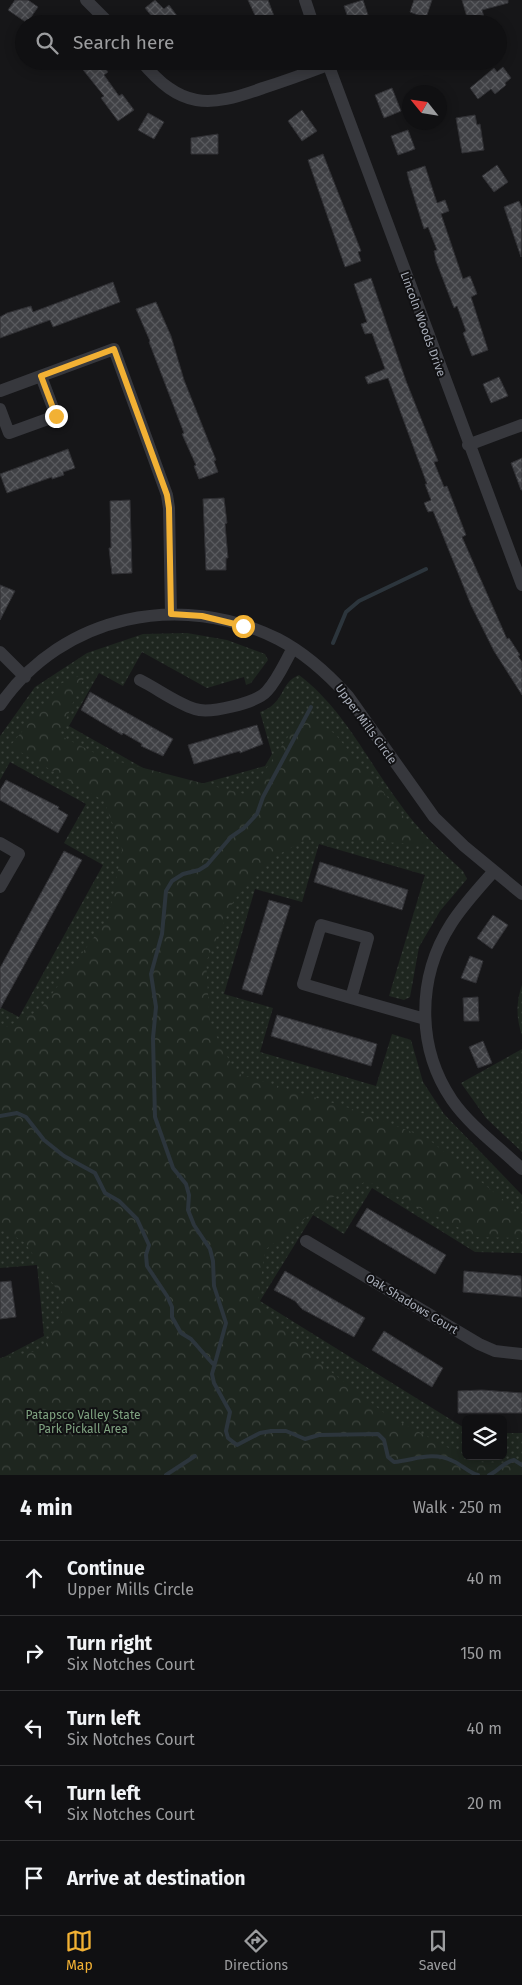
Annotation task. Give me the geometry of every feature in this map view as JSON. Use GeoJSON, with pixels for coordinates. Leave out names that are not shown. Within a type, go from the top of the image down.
{"type":"FeatureCollection","features":[{"type":"Feature","properties":{"kind":"street"},"geometry":{"type":"LineString","coordinates":[[86,0],[101,15]]}},
{"type":"Feature","properties":{"kind":"street"},"geometry":{"type":"LineString","coordinates":[[305,0],[311,15]]}},
{"type":"Feature","properties":{"kind":"street"},"geometry":{"type":"LineString","coordinates":[[150,70],[163,85],[176,94],[204,102],[237,98],[310,70]]}},
{"type":"Feature","properties":{"kind":"street","name":"Lincoln Woods Drive"},"geometry":{"type":"LineString","coordinates":[[331,70],[468,445],[522,585]]}},
{"type":"Feature","properties":{"kind":"street"},"geometry":{"type":"LineString","coordinates":[[0,391],[114,349],[167,495],[169,508],[171,614]]}},
{"type":"Feature","properties":{"kind":"street"},"geometry":{"type":"LineString","coordinates":[[0,409],[9,433],[56,416],[41,376]]}},
{"type":"Feature","properties":{"kind":"street"},"geometry":{"type":"LineString","coordinates":[[468,445],[522,425]]}},
{"type":"Feature","properties":{"kind":"street","name":"Upper Mills Circle"},"geometry":{"type":"LineString","coordinates":[[0,705],[25,676],[56,650],[88,633],[129,618],[171,614],[222,620],[261,632],[293,648],[312,662],[348,696],[434,817],[522,894]]}},
{"type":"Feature","properties":{"kind":"street"},"geometry":{"type":"LineString","coordinates":[[140,680],[193,709],[204,712],[216,710],[256,699],[266,693],[293,648]]}},
{"type":"Feature","properties":{"kind":"street"},"geometry":{"type":"LineString","coordinates":[[0,652],[25,676]]}},
{"type":"Feature","properties":{"kind":"street"},"geometry":{"type":"LineString","coordinates":[[0,843],[19,854],[0,887]]}},
{"type":"Feature","properties":{"kind":"street"},"geometry":{"type":"LineString","coordinates":[[494,871],[464,906],[442,938],[429,974],[425,1019],[433,1062],[452,1101],[522,1169]]}},
{"type":"Feature","properties":{"kind":"street"},"geometry":{"type":"LineString","coordinates":[[351,998],[368,938],[321,924],[303,984],[351,998],[425,1019]]}},
{"type":"Feature","properties":{"kind":"street","name":"Oak Shadows Court"},"geometry":{"type":"LineString","coordinates":[[306,1241],[479,1344],[495,1352],[522,1354]]}},
{"type":"Feature","properties":{"kind":"green space","name":"Patapsco Valley State Park Pickall Area"},"geometry":{"type":"Polygon","coordinates":[[[187,633],[227,640],[265,654],[268,660],[251,683],[246,685],[244,677],[207,688],[142,652],[123,686],[99,673],[69,726],[159,777],[197,785],[265,766],[272,754],[260,712],[274,704],[288,683],[299,675],[329,703],[354,735],[388,787],[414,822],[463,871],[467,879],[440,911],[419,947],[410,997],[404,1000],[389,996],[425,875],[319,844],[302,902],[255,889],[224,994],[273,1008],[260,1052],[376,1086],[392,1034],[411,1040],[423,1082],[444,1114],[522,1195],[522,1253],[475,1252],[372,1188],[344,1234],[313,1215],[260,1301],[462,1427],[462,1460],[507,1460],[507,1433],[522,1433],[522,1475],[0,1475],[0,1359],[44,1336],[37,1265],[0,1268],[0,1007],[19,1017],[103,865],[64,843],[86,804],[10,762],[0,780],[0,736],[35,687],[87,653],[143,634],[187,633]]]}},
{"type":"Feature","properties":{"kind":"green space","name":"Patapsco Valley State Park Pickall Area"},"geometry":{"type":"Polygon","coordinates":[[[86,673],[59,735],[105,758],[248,795],[305,712],[335,734],[427,845],[354,840],[305,840],[274,857],[234,900],[206,962],[210,1024],[236,1073],[349,1108],[427,1138],[522,1215],[522,1238],[477,1237],[367,1181],[331,1198],[265,1250],[258,1302],[317,1361],[387,1415],[462,1455],[462,1460],[522,1463],[522,1475],[0,1475],[0,1358],[43,1350],[66,1303],[25,1243],[0,1227],[0,1030],[40,1010],[109,917],[122,849],[104,801],[10,746],[62,683],[86,673]]]}},
{"type":"Feature","properties":{"kind":"green space"},"geometry":{"type":"Polygon","coordinates":[[[522,985],[522,1035],[518,1010],[522,985]]]}},
{"type":"Feature","properties":{"kind":"green space"},"geometry":{"type":"Polygon","coordinates":[[[522,1049],[522,1152],[486,1118],[461,1083],[522,1049]]]}},
{"type":"Feature","properties":{"kind":"building"},"geometry":{"type":"Polygon","coordinates":[[[15,0],[28,0],[38,7],[32,15],[15,15],[8,10],[15,0]]]}},
{"type":"Feature","properties":{"kind":"building"},"geometry":{"type":"Polygon","coordinates":[[[155,0],[164,9],[169,5],[176,15],[151,15],[145,8],[155,0]]]}},
{"type":"Feature","properties":{"kind":"building"},"geometry":{"type":"Polygon","coordinates":[[[248,0],[268,0],[274,15],[255,15],[248,0]]]}},
{"type":"Feature","properties":{"kind":"building"},"geometry":{"type":"Polygon","coordinates":[[[363,0],[368,15],[347,15],[344,6],[363,0]]]}},
{"type":"Feature","properties":{"kind":"building"},"geometry":{"type":"Polygon","coordinates":[[[414,0],[432,0],[427,15],[418,15],[410,12],[414,0]]]}},
{"type":"Feature","properties":{"kind":"building"},"geometry":{"type":"Polygon","coordinates":[[[462,0],[508,0],[508,3],[482,10],[483,15],[466,15],[462,0]]]}},
{"type":"Feature","properties":{"kind":"building"},"geometry":{"type":"Polygon","coordinates":[[[83,70],[106,70],[108,72],[104,75],[119,96],[122,94],[134,110],[118,121],[101,98],[104,96],[83,70]]]}},
{"type":"Feature","properties":{"kind":"building"},"geometry":{"type":"Polygon","coordinates":[[[492,70],[497,72],[505,70],[511,78],[495,94],[491,89],[478,99],[470,88],[492,70]]]}},
{"type":"Feature","properties":{"kind":"building"},"geometry":{"type":"Polygon","coordinates":[[[392,88],[401,111],[384,118],[375,95],[392,88]]]}},
{"type":"Feature","properties":{"kind":"building"},"geometry":{"type":"Polygon","coordinates":[[[302,110],[317,131],[302,141],[288,121],[302,110]]]}},
{"type":"Feature","properties":{"kind":"building"},"geometry":{"type":"Polygon","coordinates":[[[148,113],[164,122],[154,139],[138,130],[148,113]]]}},
{"type":"Feature","properties":{"kind":"building"},"geometry":{"type":"Polygon","coordinates":[[[475,115],[477,125],[480,124],[484,150],[462,153],[456,118],[475,115]]]}},
{"type":"Feature","properties":{"kind":"building"},"geometry":{"type":"Polygon","coordinates":[[[408,130],[415,149],[398,155],[391,136],[408,130]]]}},
{"type":"Feature","properties":{"kind":"building"},"geometry":{"type":"Polygon","coordinates":[[[218,134],[218,154],[191,154],[191,138],[218,134]]]}},
{"type":"Feature","properties":{"kind":"building"},"geometry":{"type":"Polygon","coordinates":[[[323,154],[361,251],[358,252],[361,261],[345,267],[308,160],[323,154]]]}},
{"type":"Feature","properties":{"kind":"building"},"geometry":{"type":"Polygon","coordinates":[[[497,165],[508,182],[494,192],[482,176],[497,165]]]}},
{"type":"Feature","properties":{"kind":"building"},"geometry":{"type":"Polygon","coordinates":[[[425,166],[437,203],[445,200],[449,211],[441,214],[463,279],[470,276],[477,294],[471,297],[488,350],[472,356],[463,333],[466,331],[457,306],[454,308],[436,261],[434,251],[437,250],[428,227],[424,229],[407,172],[425,166]]]}},
{"type":"Feature","properties":{"kind":"building"},"geometry":{"type":"Polygon","coordinates":[[[519,201],[522,208],[521,257],[504,207],[519,201]]]}},
{"type":"Feature","properties":{"kind":"building"},"geometry":{"type":"Polygon","coordinates":[[[371,278],[406,381],[438,461],[434,462],[444,487],[447,486],[466,535],[462,537],[507,639],[509,638],[520,655],[518,656],[522,662],[522,695],[494,651],[471,605],[433,511],[428,512],[424,503],[431,500],[425,484],[427,484],[388,378],[368,384],[365,377],[385,369],[372,333],[365,334],[361,324],[367,322],[354,284],[371,278]]]}},
{"type":"Feature","properties":{"kind":"building"},"geometry":{"type":"Polygon","coordinates":[[[113,282],[120,302],[53,327],[50,320],[0,338],[0,317],[7,313],[31,306],[33,312],[113,282]]]}},
{"type":"Feature","properties":{"kind":"building"},"geometry":{"type":"Polygon","coordinates":[[[156,302],[171,336],[184,380],[216,460],[214,461],[218,472],[199,479],[194,466],[196,465],[182,434],[184,433],[150,341],[136,309],[156,302]]]}},
{"type":"Feature","properties":{"kind":"building"},"geometry":{"type":"Polygon","coordinates":[[[499,377],[508,396],[491,403],[483,384],[499,377]]]}},
{"type":"Feature","properties":{"kind":"building"},"geometry":{"type":"Polygon","coordinates":[[[68,449],[75,468],[63,472],[64,475],[52,479],[52,477],[7,493],[0,474],[68,449]]]}},
{"type":"Feature","properties":{"kind":"building"},"geometry":{"type":"Polygon","coordinates":[[[522,458],[522,490],[521,490],[511,463],[522,458]]]}},
{"type":"Feature","properties":{"kind":"building"},"geometry":{"type":"Polygon","coordinates":[[[224,498],[228,558],[226,558],[226,570],[206,570],[203,499],[224,498]]]}},
{"type":"Feature","properties":{"kind":"building"},"geometry":{"type":"Polygon","coordinates":[[[130,500],[132,573],[112,574],[109,548],[111,548],[110,501],[130,500]]]}},
{"type":"Feature","properties":{"kind":"building"},"geometry":{"type":"Polygon","coordinates":[[[0,585],[15,591],[0,620],[0,585]]]}},
{"type":"Feature","properties":{"kind":"building"},"geometry":{"type":"Polygon","coordinates":[[[90,692],[173,739],[163,756],[141,746],[142,744],[123,733],[122,735],[81,710],[90,692]]]}},
{"type":"Feature","properties":{"kind":"building"},"geometry":{"type":"Polygon","coordinates":[[[257,725],[263,744],[240,753],[240,751],[194,764],[188,745],[257,725]]]}},
{"type":"Feature","properties":{"kind":"building"},"geometry":{"type":"Polygon","coordinates":[[[6,780],[59,807],[58,809],[68,815],[58,833],[0,800],[0,790],[6,780]]]}},
{"type":"Feature","properties":{"kind":"building"},"geometry":{"type":"Polygon","coordinates":[[[64,851],[82,860],[0,1009],[0,968],[64,851]]]}},
{"type":"Feature","properties":{"kind":"building"},"geometry":{"type":"Polygon","coordinates":[[[320,862],[408,890],[402,910],[314,882],[320,862]]]}},
{"type":"Feature","properties":{"kind":"building"},"geometry":{"type":"Polygon","coordinates":[[[269,900],[290,906],[262,995],[242,989],[269,900]]]}},
{"type":"Feature","properties":{"kind":"building"},"geometry":{"type":"Polygon","coordinates":[[[493,915],[508,925],[492,949],[477,938],[493,915]]]}},
{"type":"Feature","properties":{"kind":"building"},"geometry":{"type":"Polygon","coordinates":[[[470,956],[483,961],[476,983],[461,978],[470,956]]]}},
{"type":"Feature","properties":{"kind":"building"},"geometry":{"type":"Polygon","coordinates":[[[478,997],[479,1021],[464,1021],[463,998],[478,997]]]}},
{"type":"Feature","properties":{"kind":"building"},"geometry":{"type":"Polygon","coordinates":[[[277,1015],[377,1044],[371,1066],[271,1036],[277,1015]]]}},
{"type":"Feature","properties":{"kind":"building"},"geometry":{"type":"Polygon","coordinates":[[[483,1041],[492,1063],[478,1068],[469,1047],[483,1041]]]}},
{"type":"Feature","properties":{"kind":"building"},"geometry":{"type":"Polygon","coordinates":[[[367,1208],[446,1255],[435,1274],[356,1226],[367,1208]]]}},
{"type":"Feature","properties":{"kind":"building"},"geometry":{"type":"Polygon","coordinates":[[[285,1271],[365,1318],[354,1337],[302,1309],[295,1301],[274,1290],[285,1271]]]}},
{"type":"Feature","properties":{"kind":"building"},"geometry":{"type":"Polygon","coordinates":[[[464,1271],[521,1276],[522,1297],[463,1292],[464,1271]]]}},
{"type":"Feature","properties":{"kind":"building"},"geometry":{"type":"Polygon","coordinates":[[[11,1281],[16,1317],[0,1319],[0,1282],[11,1281]]]}},
{"type":"Feature","properties":{"kind":"building"},"geometry":{"type":"Polygon","coordinates":[[[384,1331],[443,1368],[432,1387],[372,1350],[384,1331]]]}},
{"type":"Feature","properties":{"kind":"building"},"geometry":{"type":"Polygon","coordinates":[[[482,1390],[522,1393],[522,1413],[458,1413],[458,1391],[482,1390]]]}},
{"type":"Feature","properties":{"kind":"waterway"},"geometry":{"type":"LineString","coordinates":[[333,643],[346,612],[359,601],[426,569]]}},
{"type":"Feature","properties":{"kind":"waterway"},"geometry":{"type":"LineString","coordinates":[[311,707],[263,797],[257,814],[244,828],[231,837],[207,865],[199,870],[183,874],[172,881],[166,891],[162,934],[151,974],[156,1007],[153,1038],[155,1117],[173,1168],[186,1184],[189,1195],[188,1210],[194,1225],[210,1249],[213,1261],[214,1286],[226,1323],[212,1374],[214,1383],[230,1412],[226,1431],[228,1438],[237,1445],[260,1433],[271,1431],[286,1431],[305,1439],[319,1435],[378,1434],[384,1440],[388,1457],[394,1462],[431,1456],[445,1458],[478,1475]]}},
{"type":"Feature","properties":{"kind":"waterway"},"geometry":{"type":"LineString","coordinates":[[0,1116],[17,1113],[26,1117],[44,1140],[64,1156],[95,1173],[105,1193],[119,1201],[137,1219],[149,1245],[146,1255],[147,1266],[167,1296],[172,1307],[172,1317],[181,1333],[191,1339],[213,1364]]}},
{"type":"Feature","properties":{"kind":"waterway"},"geometry":{"type":"LineString","coordinates":[[166,1475],[195,1456]]}},
{"type":"Feature","properties":{"kind":"waterway"},"geometry":{"type":"LineString","coordinates":[[489,1475],[510,1461],[514,1460],[522,1465]]}},
{"type":"Feature","properties":{"kind":"route"},"geometry":{"type":"LineString","coordinates":[[56,416],[41,376],[114,349],[167,495],[169,508],[171,614],[202,616],[243,626]]}}]}
